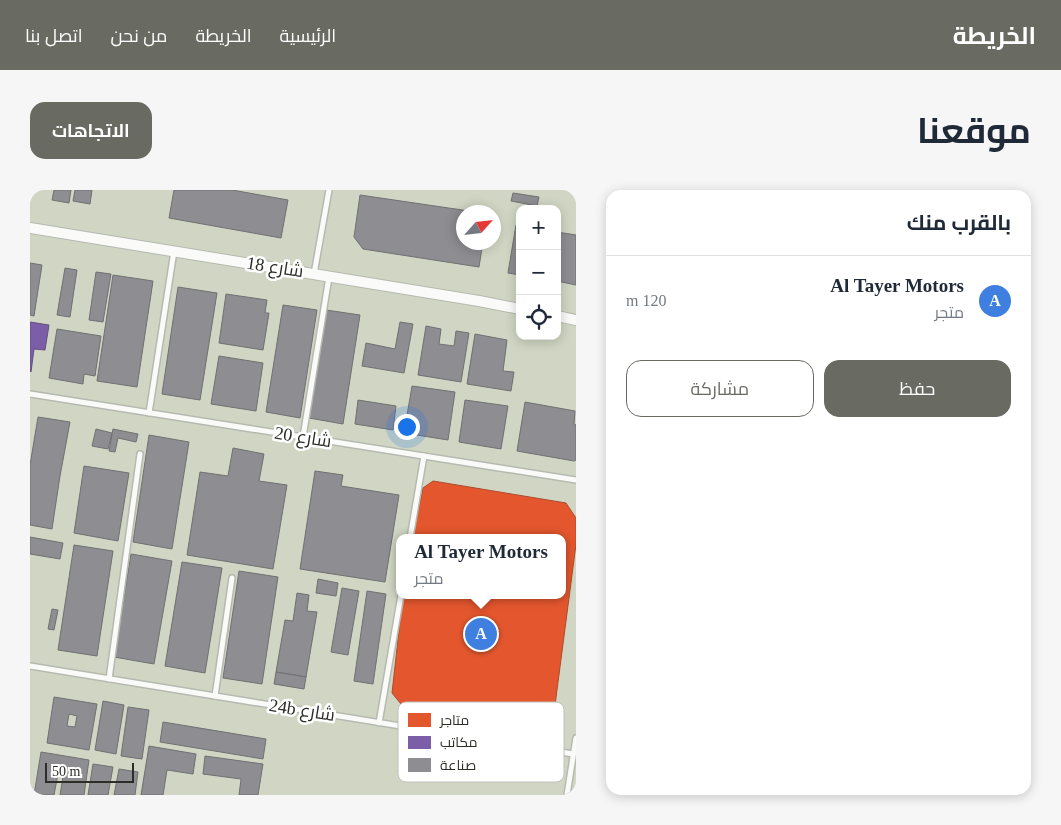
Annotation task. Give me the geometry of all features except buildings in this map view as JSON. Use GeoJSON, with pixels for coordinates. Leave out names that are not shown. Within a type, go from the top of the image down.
{"type":"FeatureCollection","features":[{"type":"Feature","properties":{"kind":"street","name":"شارع 18"},"geometry":{"type":"LineString","coordinates":[[30,228],[470,299],[516,308]]}},
{"type":"Feature","properties":{"kind":"street"},"geometry":{"type":"LineString","coordinates":[[561,317],[576,320]]}},
{"type":"Feature","properties":{"kind":"lane"},"geometry":{"type":"LineString","coordinates":[[314,274],[329,190]]}},
{"type":"Feature","properties":{"kind":"lane"},"geometry":{"type":"LineString","coordinates":[[149,413],[174,251]]}},
{"type":"Feature","properties":{"kind":"lane"},"geometry":{"type":"LineString","coordinates":[[303,437],[330,276]]}},
{"type":"Feature","properties":{"kind":"lane","name":"شارع 20"},"geometry":{"type":"LineString","coordinates":[[30,394],[576,480]]}},
{"type":"Feature","properties":{"kind":"lane"},"geometry":{"type":"LineString","coordinates":[[109,679],[140,454]]}},
{"type":"Feature","properties":{"kind":"lane"},"geometry":{"type":"LineString","coordinates":[[411,534],[424,456]]}},
{"type":"Feature","properties":{"kind":"lane"},"geometry":{"type":"LineString","coordinates":[[215,696],[232,578]]}},
{"type":"Feature","properties":{"kind":"lane"},"geometry":{"type":"LineString","coordinates":[[379,723],[400,599]]}},
{"type":"Feature","properties":{"kind":"lane","name":"24b شارع"},"geometry":{"type":"LineString","coordinates":[[30,666],[398,726]]}},
{"type":"Feature","properties":{"kind":"lane"},"geometry":{"type":"LineString","coordinates":[[567,795],[576,738]]}},
{"type":"Feature","properties":{"kind":"lane","name":"24b شارع"},"geometry":{"type":"LineString","coordinates":[[564,753],[573,754]]}},
{"type":"Feature","properties":{"kind":"shaded area"},"geometry":{"type":"Polygon","coordinates":[[[30,190],[576,190],[576,795],[30,795],[30,190]]]}},
{"type":"Feature","properties":{"kind":"place","name":"Al Tayer Motors"},"geometry":{"type":"Point","coordinates":[481,634]}}]}
